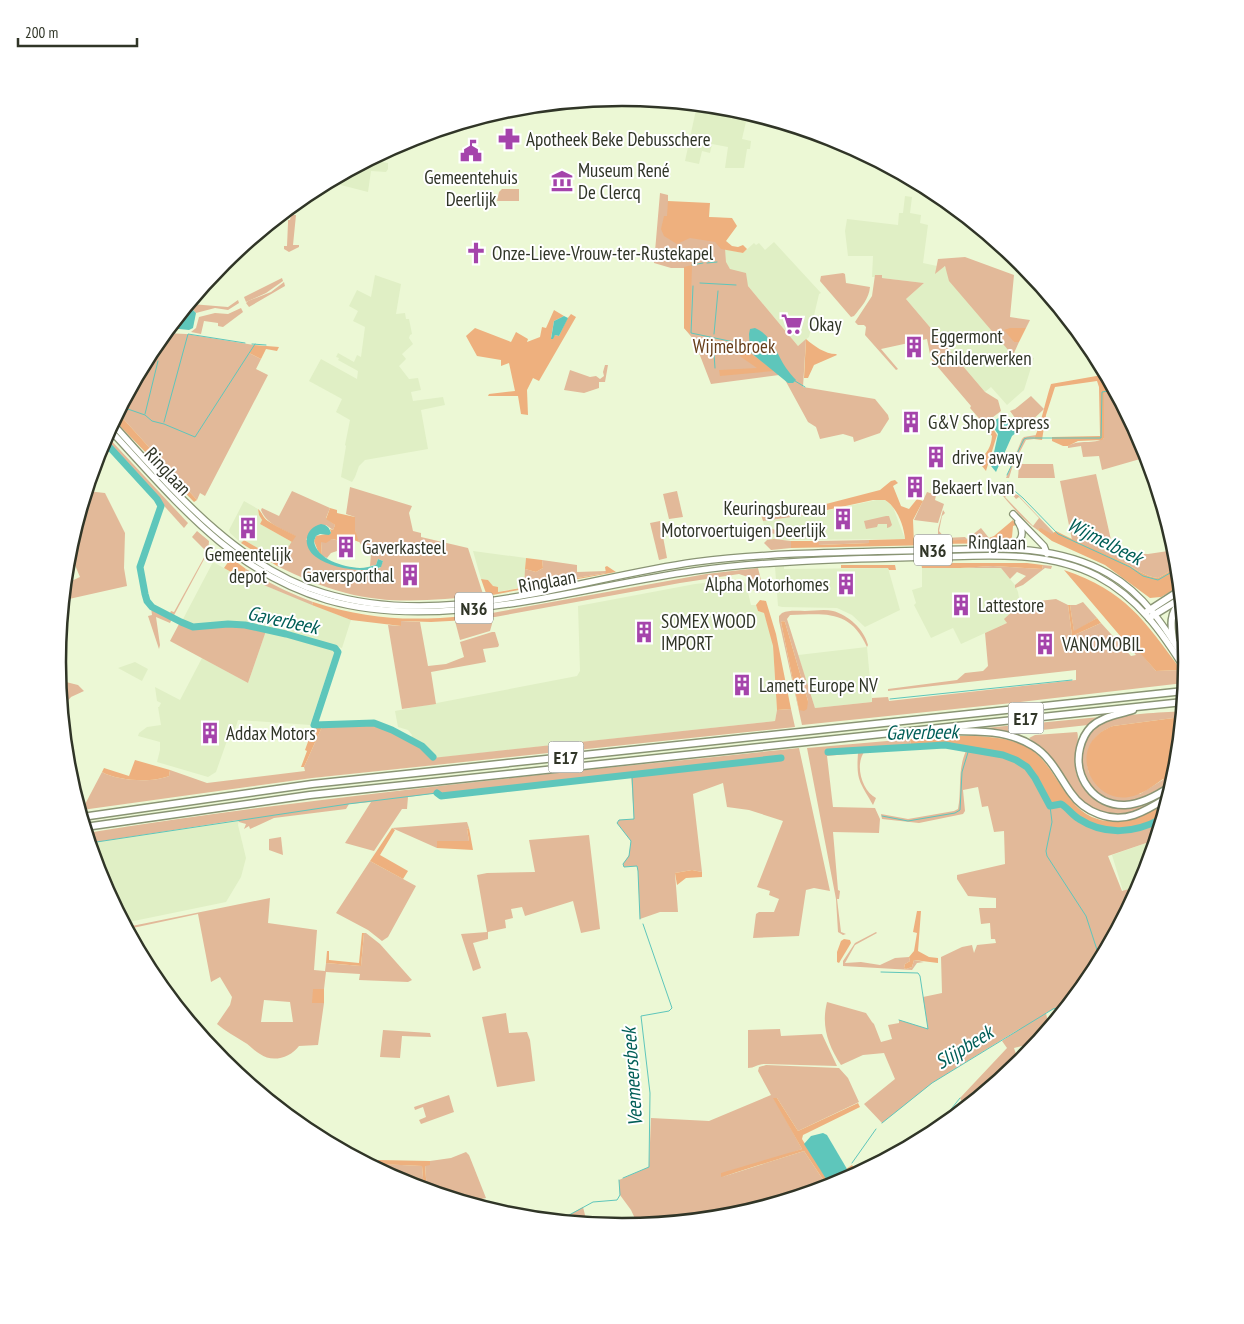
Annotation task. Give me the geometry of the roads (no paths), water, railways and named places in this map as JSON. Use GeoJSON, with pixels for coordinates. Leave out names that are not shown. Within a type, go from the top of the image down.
{"type":"FeatureCollection","features":[{"type":"Feature","properties":{"kind":"highway"},"geometry":{"type":"LineString","coordinates":[[1150,613],[1174,596]]}},
{"type":"Feature","properties":{"kind":"highway"},"geometry":{"type":"LineString","coordinates":[[1150,613],[1174,602]]}},
{"type":"Feature","properties":{"kind":"highway"},"geometry":{"type":"LineString","coordinates":[[1174,640],[1172,618],[1175,609]]}},
{"type":"Feature","properties":{"kind":"highway","name":"E17"},"geometry":{"type":"LineString","coordinates":[[88,817],[321,783],[1177,692]]}},
{"type":"Feature","properties":{"kind":"highway","name":"E17"},"geometry":{"type":"LineString","coordinates":[[91,826],[310,795],[1176,703]]}},
{"type":"Feature","properties":{"kind":"highway"},"geometry":{"type":"LineString","coordinates":[[1143,706],[1103,718],[1091,727],[1084,737],[1078,764],[1087,787],[1097,796],[1116,804],[1138,802],[1163,790]]}},
{"type":"Feature","properties":{"kind":"highway"},"geometry":{"type":"LineString","coordinates":[[909,731],[983,733],[1020,739],[1034,746],[1050,761],[1070,792],[1081,805],[1103,816],[1116,818],[1133,816],[1160,801]]}},
{"type":"Feature","properties":{"kind":"main road","name":"Ringlaan"},"geometry":{"type":"LineString","coordinates":[[118,430],[174,490],[204,518],[231,542],[265,566],[286,578],[323,593],[387,606],[433,607],[501,598],[705,562],[828,553],[1009,549],[1047,552]]}},
{"type":"Feature","properties":{"kind":"main road","name":"Ringlaan"},"geometry":{"type":"LineString","coordinates":[[115,436],[191,517],[227,549],[264,573],[297,589],[327,600],[365,609],[426,612],[489,606],[673,574],[773,562],[1010,556],[1052,561]]}},
{"type":"Feature","properties":{"kind":"main road"},"geometry":{"type":"LineString","coordinates":[[1009,549],[1020,541],[1023,532],[1013,514],[1039,546],[1047,552],[1052,561]]}},
{"type":"Feature","properties":{"kind":"main road","name":"N36"},"geometry":{"type":"LineString","coordinates":[[1047,552],[1071,558],[1111,575],[1130,588],[1174,640],[1178,648]]}},
{"type":"Feature","properties":{"kind":"main road","name":"N36"},"geometry":{"type":"LineString","coordinates":[[1052,561],[1067,564],[1101,579],[1150,613],[1178,655]]}},
{"type":"Feature","properties":{"kind":"water"},"geometry":{"type":"Polygon","coordinates":[[[193,310],[196,313],[193,328],[189,330],[178,329],[193,310]]]}},
{"type":"Feature","properties":{"kind":"water"},"geometry":{"type":"Polygon","coordinates":[[[564,316],[568,318],[559,336],[555,335],[551,339],[554,321],[564,316]]]}},
{"type":"Feature","properties":{"kind":"water"},"geometry":{"type":"Polygon","coordinates":[[[755,328],[770,340],[786,368],[796,380],[793,383],[788,383],[750,352],[750,329],[755,328]]]}},
{"type":"Feature","properties":{"kind":"water"},"geometry":{"type":"Polygon","coordinates":[[[1002,416],[1017,432],[1012,436],[996,472],[991,466],[998,434],[990,423],[1002,416]]]}},
{"type":"Feature","properties":{"kind":"water"},"geometry":{"type":"Polygon","coordinates":[[[321,524],[328,527],[331,533],[329,535],[320,534],[316,536],[314,541],[320,553],[325,557],[339,564],[360,568],[376,565],[378,559],[383,561],[381,567],[366,570],[348,569],[322,561],[316,557],[308,548],[307,538],[311,529],[321,524]]]}},
{"type":"Feature","properties":{"kind":"water"},"geometry":{"type":"Polygon","coordinates":[[[823,1133],[827,1135],[847,1169],[826,1179],[804,1144],[811,1136],[823,1133]]]}},
{"type":"Feature","properties":{"kind":"waterway"},"geometry":{"type":"LineString","coordinates":[[707,263],[717,262]]}},
{"type":"Feature","properties":{"kind":"waterway"},"geometry":{"type":"LineString","coordinates":[[692,265],[703,263]]}},
{"type":"Feature","properties":{"kind":"waterway"},"geometry":{"type":"LineString","coordinates":[[700,283],[736,285]]}},
{"type":"Feature","properties":{"kind":"waterway","name":"Wijmelbeek"},"geometry":{"type":"LineString","coordinates":[[693,286],[691,333],[734,342]]}},
{"type":"Feature","properties":{"kind":"waterway"},"geometry":{"type":"LineString","coordinates":[[714,334],[718,291]]}},
{"type":"Feature","properties":{"kind":"waterway"},"geometry":{"type":"LineString","coordinates":[[164,422],[188,334],[245,343]]}},
{"type":"Feature","properties":{"kind":"waterway"},"geometry":{"type":"LineString","coordinates":[[713,339],[715,368]]}},
{"type":"Feature","properties":{"kind":"waterway"},"geometry":{"type":"LineString","coordinates":[[252,344],[266,345]]}},
{"type":"Feature","properties":{"kind":"waterway"},"geometry":{"type":"LineString","coordinates":[[128,409],[145,415],[152,421],[195,437],[255,344]]}},
{"type":"Feature","properties":{"kind":"waterway","name":"Wijmelbeek"},"geometry":{"type":"LineString","coordinates":[[738,344],[750,352]]}},
{"type":"Feature","properties":{"kind":"waterway"},"geometry":{"type":"LineString","coordinates":[[145,414],[158,361]]}},
{"type":"Feature","properties":{"kind":"waterway","name":"Wijmelbeek"},"geometry":{"type":"LineString","coordinates":[[795,381],[805,387]]}},
{"type":"Feature","properties":{"kind":"waterway","name":"Wijmelbeek"},"geometry":{"type":"LineString","coordinates":[[1007,475],[1024,439],[1101,438],[1102,392],[1107,391]]}},
{"type":"Feature","properties":{"kind":"waterway","name":"Gaverbeek"},"geometry":{"type":"LineString","coordinates":[[110,447],[157,499],[161,506],[140,567],[147,601],[152,607],[193,627],[228,624],[245,625],[335,648],[338,652],[314,725],[374,723],[422,746],[433,757]]}},
{"type":"Feature","properties":{"kind":"waterway","name":"Wijmelbeek"},"geometry":{"type":"LineString","coordinates":[[1008,482],[1009,486],[1058,534],[1130,567],[1143,576],[1158,580],[1170,573]]}},
{"type":"Feature","properties":{"kind":"waterway"},"geometry":{"type":"LineString","coordinates":[[890,699],[1072,680]]}},
{"type":"Feature","properties":{"kind":"waterway","name":"Gaverbeek"},"geometry":{"type":"LineString","coordinates":[[828,752],[945,745],[1003,755],[1027,767],[1050,806],[1061,804],[1089,824],[1099,828],[1120,831],[1154,823]]}},
{"type":"Feature","properties":{"kind":"waterway"},"geometry":{"type":"LineString","coordinates":[[882,816],[908,821],[955,813],[960,810],[962,772],[969,749]]}},
{"type":"Feature","properties":{"kind":"waterway","name":"Gaverbeek"},"geometry":{"type":"LineString","coordinates":[[437,793],[441,796],[781,758]]}},
{"type":"Feature","properties":{"kind":"waterway","name":"Veemeersbeek"},"geometry":{"type":"LineString","coordinates":[[632,774],[634,819],[619,820],[617,823],[631,841],[629,856],[623,864],[624,867],[637,866],[640,919]]}},
{"type":"Feature","properties":{"kind":"waterway"},"geometry":{"type":"LineString","coordinates":[[96,842],[348,804],[437,793]]}},
{"type":"Feature","properties":{"kind":"waterway","name":"Slijpbeek"},"geometry":{"type":"LineString","coordinates":[[1050,806],[1052,822],[1046,851],[1047,856],[1086,916],[1097,950]]}},
{"type":"Feature","properties":{"kind":"waterway","name":"Veemeersbeek"},"geometry":{"type":"LineString","coordinates":[[623,1178],[649,1167],[650,1093],[641,1016],[669,1011],[672,1008],[643,924]]}},
{"type":"Feature","properties":{"kind":"waterway"},"geometry":{"type":"LineString","coordinates":[[881,972],[918,973],[920,976],[928,1029],[899,1020]]}},
{"type":"Feature","properties":{"kind":"waterway","name":"Slijpbeek"},"geometry":{"type":"LineString","coordinates":[[882,1123],[932,1083],[1056,1008]]}},
{"type":"Feature","properties":{"kind":"waterway"},"geometry":{"type":"LineString","coordinates":[[950,1110],[960,1098]]}},
{"type":"Feature","properties":{"kind":"waterway","name":"Slijpbeek"},"geometry":{"type":"LineString","coordinates":[[852,1163],[876,1129]]}},
{"type":"Feature","properties":{"kind":"waterway","name":"Veemeersbeek"},"geometry":{"type":"LineString","coordinates":[[569,1215],[593,1202],[617,1200],[620,1195],[619,1180]]}},
{"type":"Feature","properties":{"kind":"place","name":"Apotheek Beke Debusschere"},"geometry":{"type":"Point","coordinates":[509,139]}},
{"type":"Feature","properties":{"kind":"place","name":"Gemeentehuis Deerlijk"},"geometry":{"type":"Point","coordinates":[471,151]}},
{"type":"Feature","properties":{"kind":"place","name":"Museum René De Clercq"},"geometry":{"type":"Point","coordinates":[562,181]}},
{"type":"Feature","properties":{"kind":"place","name":"Onze-Lieve-Vrouw-ter-Rustekapel"},"geometry":{"type":"Point","coordinates":[476,253]}},
{"type":"Feature","properties":{"kind":"place","name":"Okay"},"geometry":{"type":"Point","coordinates":[792,324]}},
{"type":"Feature","properties":{"kind":"place","name":"Eggermont Schilderwerken"},"geometry":{"type":"Point","coordinates":[914,347]}},
{"type":"Feature","properties":{"kind":"place","name":"G&V Shop Express"},"geometry":{"type":"Point","coordinates":[911,422]}},
{"type":"Feature","properties":{"kind":"place","name":"drive away"},"geometry":{"type":"Point","coordinates":[936,457]}},
{"type":"Feature","properties":{"kind":"place","name":"Bekaert Ivan"},"geometry":{"type":"Point","coordinates":[915,487]}},
{"type":"Feature","properties":{"kind":"place","name":"Keuringsbureau Motorvoertuigen Deerlijk"},"geometry":{"type":"Point","coordinates":[843,519]}},
{"type":"Feature","properties":{"kind":"place","name":"Gemeentelijk depot"},"geometry":{"type":"Point","coordinates":[248,528]}},
{"type":"Feature","properties":{"kind":"place","name":"Gaverkasteel"},"geometry":{"type":"Point","coordinates":[346,547]}},
{"type":"Feature","properties":{"kind":"place","name":"Gaversporthal"},"geometry":{"type":"Point","coordinates":[410,575]}},
{"type":"Feature","properties":{"kind":"place","name":"Alpha Motorhomes"},"geometry":{"type":"Point","coordinates":[846,584]}},
{"type":"Feature","properties":{"kind":"place","name":"Lattestore"},"geometry":{"type":"Point","coordinates":[961,605]}},
{"type":"Feature","properties":{"kind":"place","name":"SOMEX WOOD IMPORT"},"geometry":{"type":"Point","coordinates":[644,632]}},
{"type":"Feature","properties":{"kind":"place","name":"VANOMOBIL"},"geometry":{"type":"Point","coordinates":[1045,644]}},
{"type":"Feature","properties":{"kind":"place","name":"Lamett Europe NV"},"geometry":{"type":"Point","coordinates":[742,685]}},
{"type":"Feature","properties":{"kind":"place","name":"Addax Motors"},"geometry":{"type":"Point","coordinates":[210,733]}},
{"type":"Feature","properties":{"kind":"park label","name":"Wijmelbroek"},"geometry":{"type":"Point","coordinates":[734,346]}}]}
